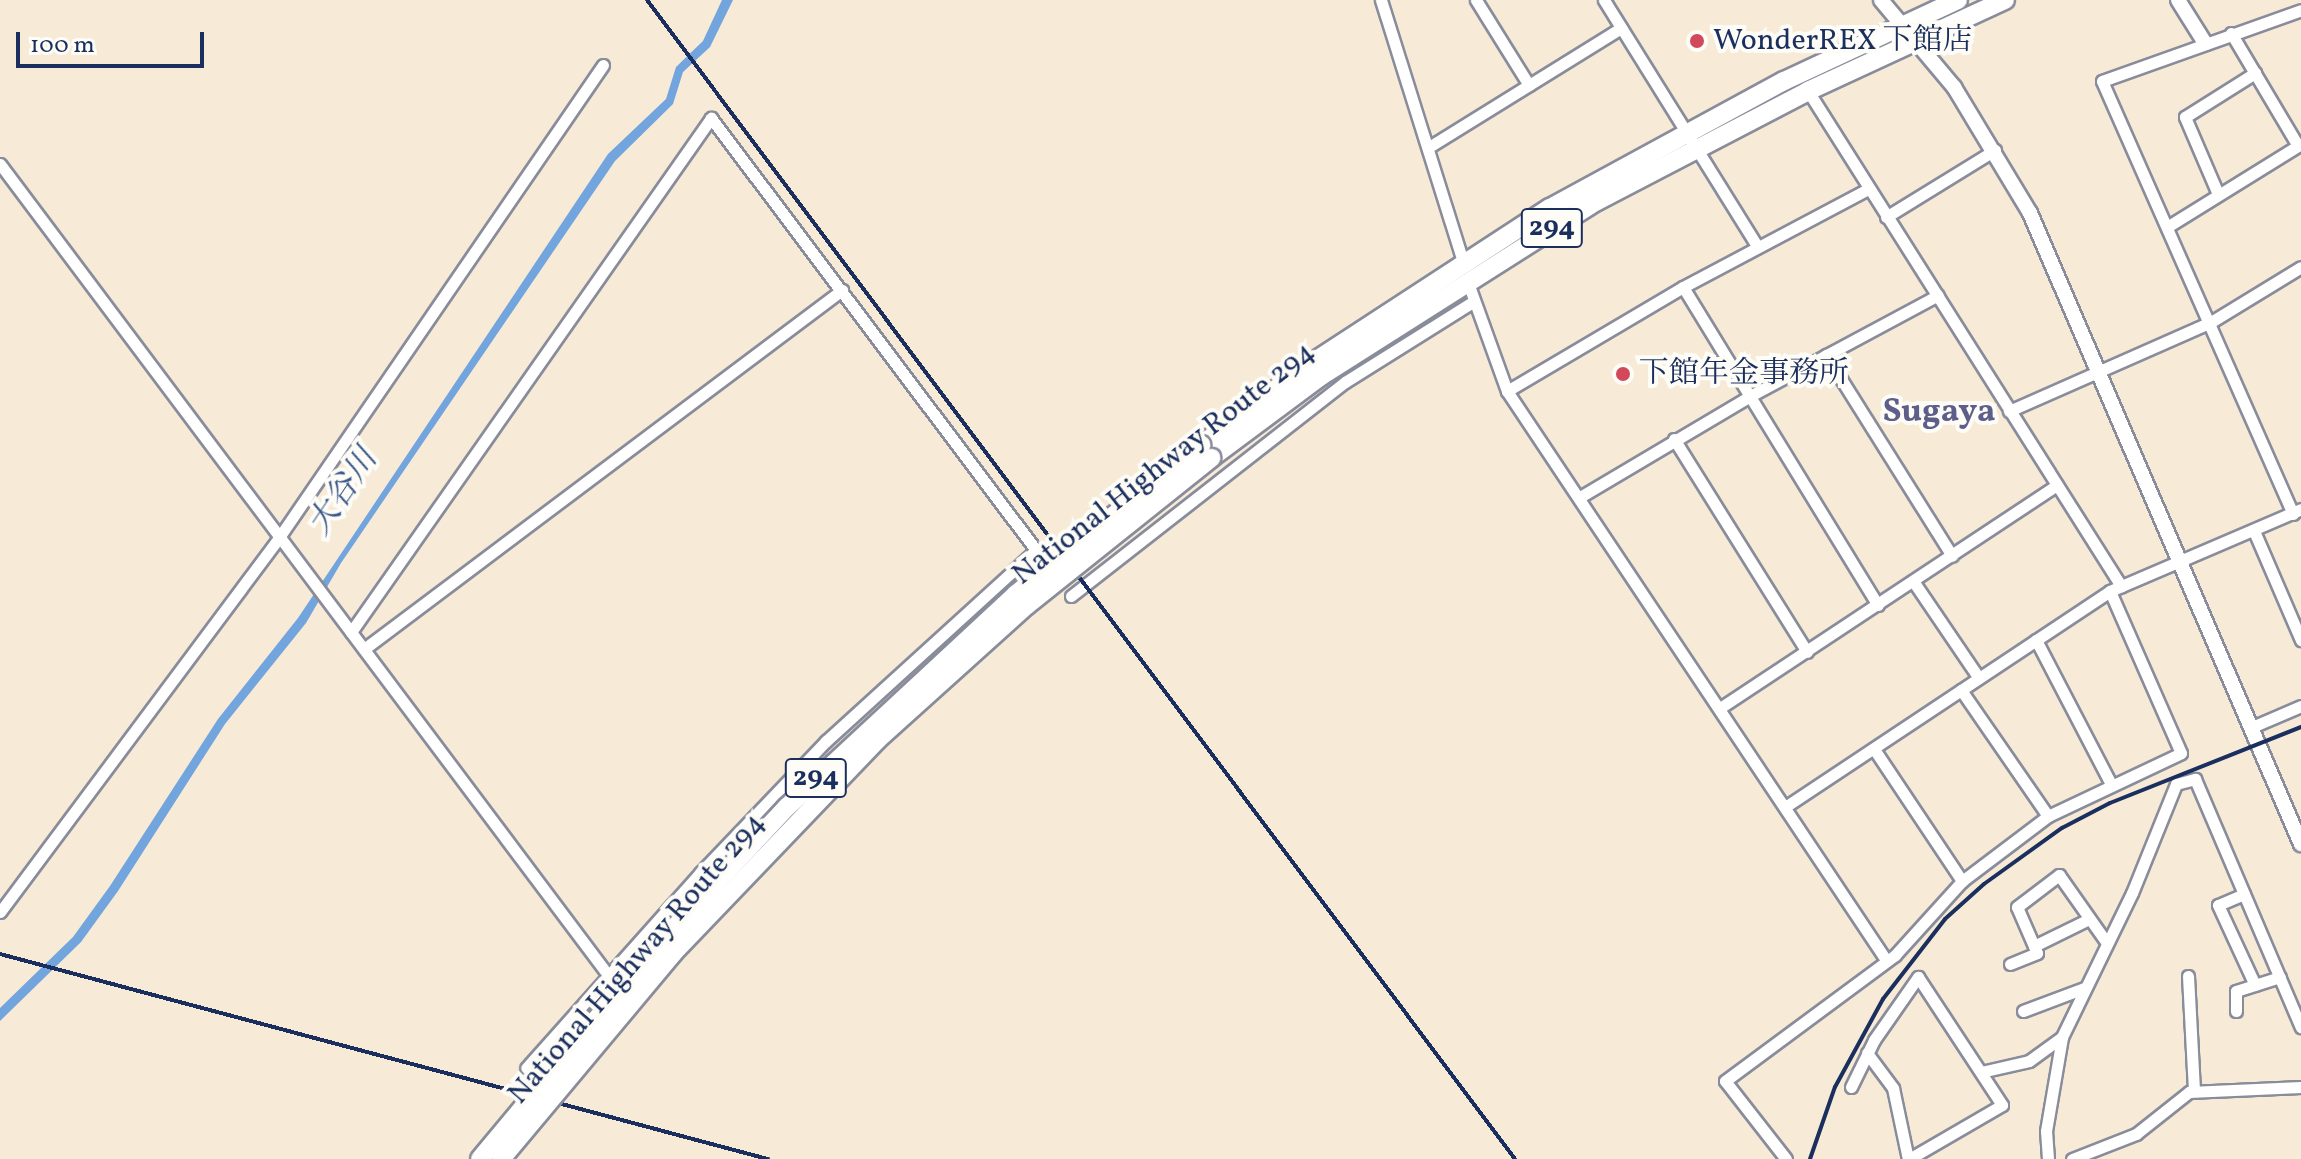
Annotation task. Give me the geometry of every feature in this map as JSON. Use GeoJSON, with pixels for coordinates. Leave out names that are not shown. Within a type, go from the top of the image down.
{"type":"FeatureCollection","features":[{"type":"Feature","properties":{"kind":"highway","name":"National Highway Route 294"},"geometry":{"type":"LineString","coordinates":[[1690,139],[1808,91],[1911,32],[1958,0]]}},
{"type":"Feature","properties":{"kind":"highway","name":"National Highway Route 294"},"geometry":{"type":"LineString","coordinates":[[480,1159],[660,943],[810,785],[1016,594],[1206,451],[1321,376],[1465,271],[1690,139],[1911,32],[2005,0]]}},
{"type":"Feature","properties":{"kind":"highway","name":"National Highway Route 294"},"geometry":{"type":"LineString","coordinates":[[501,1159],[673,953],[877,740],[1027,605],[1206,451]]}},
{"type":"Feature","properties":{"kind":"street"},"geometry":{"type":"LineString","coordinates":[[1381,0],[1429,147],[1474,301],[1507,391],[1886,960]]}},
{"type":"Feature","properties":{"kind":"street"},"geometry":{"type":"LineString","coordinates":[[1476,0],[1529,85]]}},
{"type":"Feature","properties":{"kind":"street"},"geometry":{"type":"LineString","coordinates":[[1604,0],[1757,246]]}},
{"type":"Feature","properties":{"kind":"street"},"geometry":{"type":"LineString","coordinates":[[1881,0],[1911,32],[1995,150],[2102,371],[2301,844]]}},
{"type":"Feature","properties":{"kind":"street"},"geometry":{"type":"LineString","coordinates":[[2178,0],[2205,43]]}},
{"type":"Feature","properties":{"kind":"street"},"geometry":{"type":"LineString","coordinates":[[1785,807],[2110,591],[2297,511],[2102,81],[2301,10]]}},
{"type":"Feature","properties":{"kind":"street"},"geometry":{"type":"LineString","coordinates":[[1429,147],[1621,28]]}},
{"type":"Feature","properties":{"kind":"street"},"geometry":{"type":"LineString","coordinates":[[2167,227],[2300,145],[2231,33]]}},
{"type":"Feature","properties":{"kind":"street"},"geometry":{"type":"LineString","coordinates":[[0,912],[283,540],[603,65]]}},
{"type":"Feature","properties":{"kind":"street"},"geometry":{"type":"LineString","coordinates":[[2218,194],[2185,117],[2255,73]]}},
{"type":"Feature","properties":{"kind":"street"},"geometry":{"type":"LineString","coordinates":[[1808,91],[2121,586]]}},
{"type":"Feature","properties":{"kind":"street"},"geometry":{"type":"LineString","coordinates":[[351,632],[711,118],[1036,550],[826,741],[608,975],[526,1068]]}},
{"type":"Feature","properties":{"kind":"street"},"geometry":{"type":"LineString","coordinates":[[1886,217],[1995,150]]}},
{"type":"Feature","properties":{"kind":"street"},"geometry":{"type":"LineString","coordinates":[[0,164],[608,975]]}},
{"type":"Feature","properties":{"kind":"street"},"geometry":{"type":"LineString","coordinates":[[1507,391],[1683,287],[1868,189]]}},
{"type":"Feature","properties":{"kind":"street"},"geometry":{"type":"LineString","coordinates":[[2009,411],[2211,322],[2300,269]]}},
{"type":"Feature","properties":{"kind":"street"},"geometry":{"type":"LineString","coordinates":[[1683,287],[1878,605]]}},
{"type":"Feature","properties":{"kind":"street"},"geometry":{"type":"LineString","coordinates":[[364,649],[842,290]]}},
{"type":"Feature","properties":{"kind":"street"},"geometry":{"type":"LineString","coordinates":[[1580,497],[1750,396],[1938,295]]}},
{"type":"Feature","properties":{"kind":"street"},"geometry":{"type":"LineString","coordinates":[[1071,596],[1345,382],[1474,301]]}},
{"type":"Feature","properties":{"kind":"street"},"geometry":{"type":"LineString","coordinates":[[1826,355],[1952,556]]}},
{"type":"Feature","properties":{"kind":"street"},"geometry":{"type":"LineString","coordinates":[[1674,439],[1807,652]]}},
{"type":"Feature","properties":{"kind":"street"},"geometry":{"type":"LineString","coordinates":[[1720,708],[2057,485]]}},
{"type":"Feature","properties":{"kind":"street"},"geometry":{"type":"LineString","coordinates":[[2254,531],[2301,640]]}},
{"type":"Feature","properties":{"kind":"street"},"geometry":{"type":"LineString","coordinates":[[1913,581],[1979,678]]}},
{"type":"Feature","properties":{"kind":"street"},"geometry":{"type":"LineString","coordinates":[[1786,1159],[1725,1081],[1886,960],[1962,881],[2048,816],[2181,753],[2110,591]]}},
{"type":"Feature","properties":{"kind":"street"},"geometry":{"type":"LineString","coordinates":[[2036,640],[2111,784]]}},
{"type":"Feature","properties":{"kind":"street"},"geometry":{"type":"LineString","coordinates":[[1961,690],[2048,816]]}},
{"type":"Feature","properties":{"kind":"street"},"geometry":{"type":"LineString","coordinates":[[2252,727],[2301,706]]}},
{"type":"Feature","properties":{"kind":"street"},"geometry":{"type":"LineString","coordinates":[[1874,749],[1962,881]]}},
{"type":"Feature","properties":{"kind":"street"},"geometry":{"type":"LineString","coordinates":[[2048,1159],[2046,1131],[2062,1037],[2107,943],[2176,784],[2195,779],[2301,1027]]}},
{"type":"Feature","properties":{"kind":"street"},"geometry":{"type":"LineString","coordinates":[[2010,964],[2037,953],[2017,907],[2059,875],[2107,943]]}},
{"type":"Feature","properties":{"kind":"street"},"geometry":{"type":"LineString","coordinates":[[2244,894],[2218,905],[2255,985]]}},
{"type":"Feature","properties":{"kind":"street"},"geometry":{"type":"LineString","coordinates":[[2034,946],[2089,919]]}},
{"type":"Feature","properties":{"kind":"street"},"geometry":{"type":"LineString","coordinates":[[2188,976],[2194,1091]]}},
{"type":"Feature","properties":{"kind":"street"},"geometry":{"type":"LineString","coordinates":[[1851,1087],[1867,1053],[1918,977],[2002,1105],[1908,1159],[1893,1088],[1867,1053]]}},
{"type":"Feature","properties":{"kind":"street"},"geometry":{"type":"LineString","coordinates":[[2236,1011],[2236,991],[2280,977]]}},
{"type":"Feature","properties":{"kind":"street"},"geometry":{"type":"LineString","coordinates":[[2023,1011],[2084,988]]}},
{"type":"Feature","properties":{"kind":"street"},"geometry":{"type":"LineString","coordinates":[[1981,1072],[2029,1061],[2062,1037]]}},
{"type":"Feature","properties":{"kind":"street"},"geometry":{"type":"LineString","coordinates":[[2072,1159],[2136,1134],[2194,1091],[2301,1087]]}},
{"type":"Feature","properties":{"kind":"water"},"geometry":{"type":"Polygon","coordinates":[[[722,0],[733,0],[710,47],[683,72],[673,104],[615,161],[341,563],[306,623],[225,724],[118,891],[81,942],[0,1021],[0,1008],[73,937],[110,886],[218,719],[298,618],[608,154],[666,99],[676,67],[703,41],[722,0]]]}},
{"type":"Feature","properties":{"kind":"railway"},"geometry":{"type":"LineString","coordinates":[[647,0],[1515,1159]]}},
{"type":"Feature","properties":{"kind":"railway"},"geometry":{"type":"LineString","coordinates":[[1810,1159],[1835,1087],[1883,999],[1945,919],[1984,884],[2062,828],[2110,803],[2301,727]]}},
{"type":"Feature","properties":{"kind":"railway"},"geometry":{"type":"LineString","coordinates":[[0,954],[768,1159]]}},
{"type":"Feature","properties":{"kind":"place","name":"WonderREX 下館店"},"geometry":{"type":"Point","coordinates":[1697,41]}},
{"type":"Feature","properties":{"kind":"place","name":"下館年金事務所"},"geometry":{"type":"Point","coordinates":[1623,374]}},
{"type":"Feature","properties":{"kind":"district","name":"Sugaya"},"geometry":{"type":"Point","coordinates":[1939,413]}},
{"type":"Feature","properties":{"kind":"water label","name":"大谷川"},"geometry":{"type":"Point","coordinates":[344,493]}}]}
